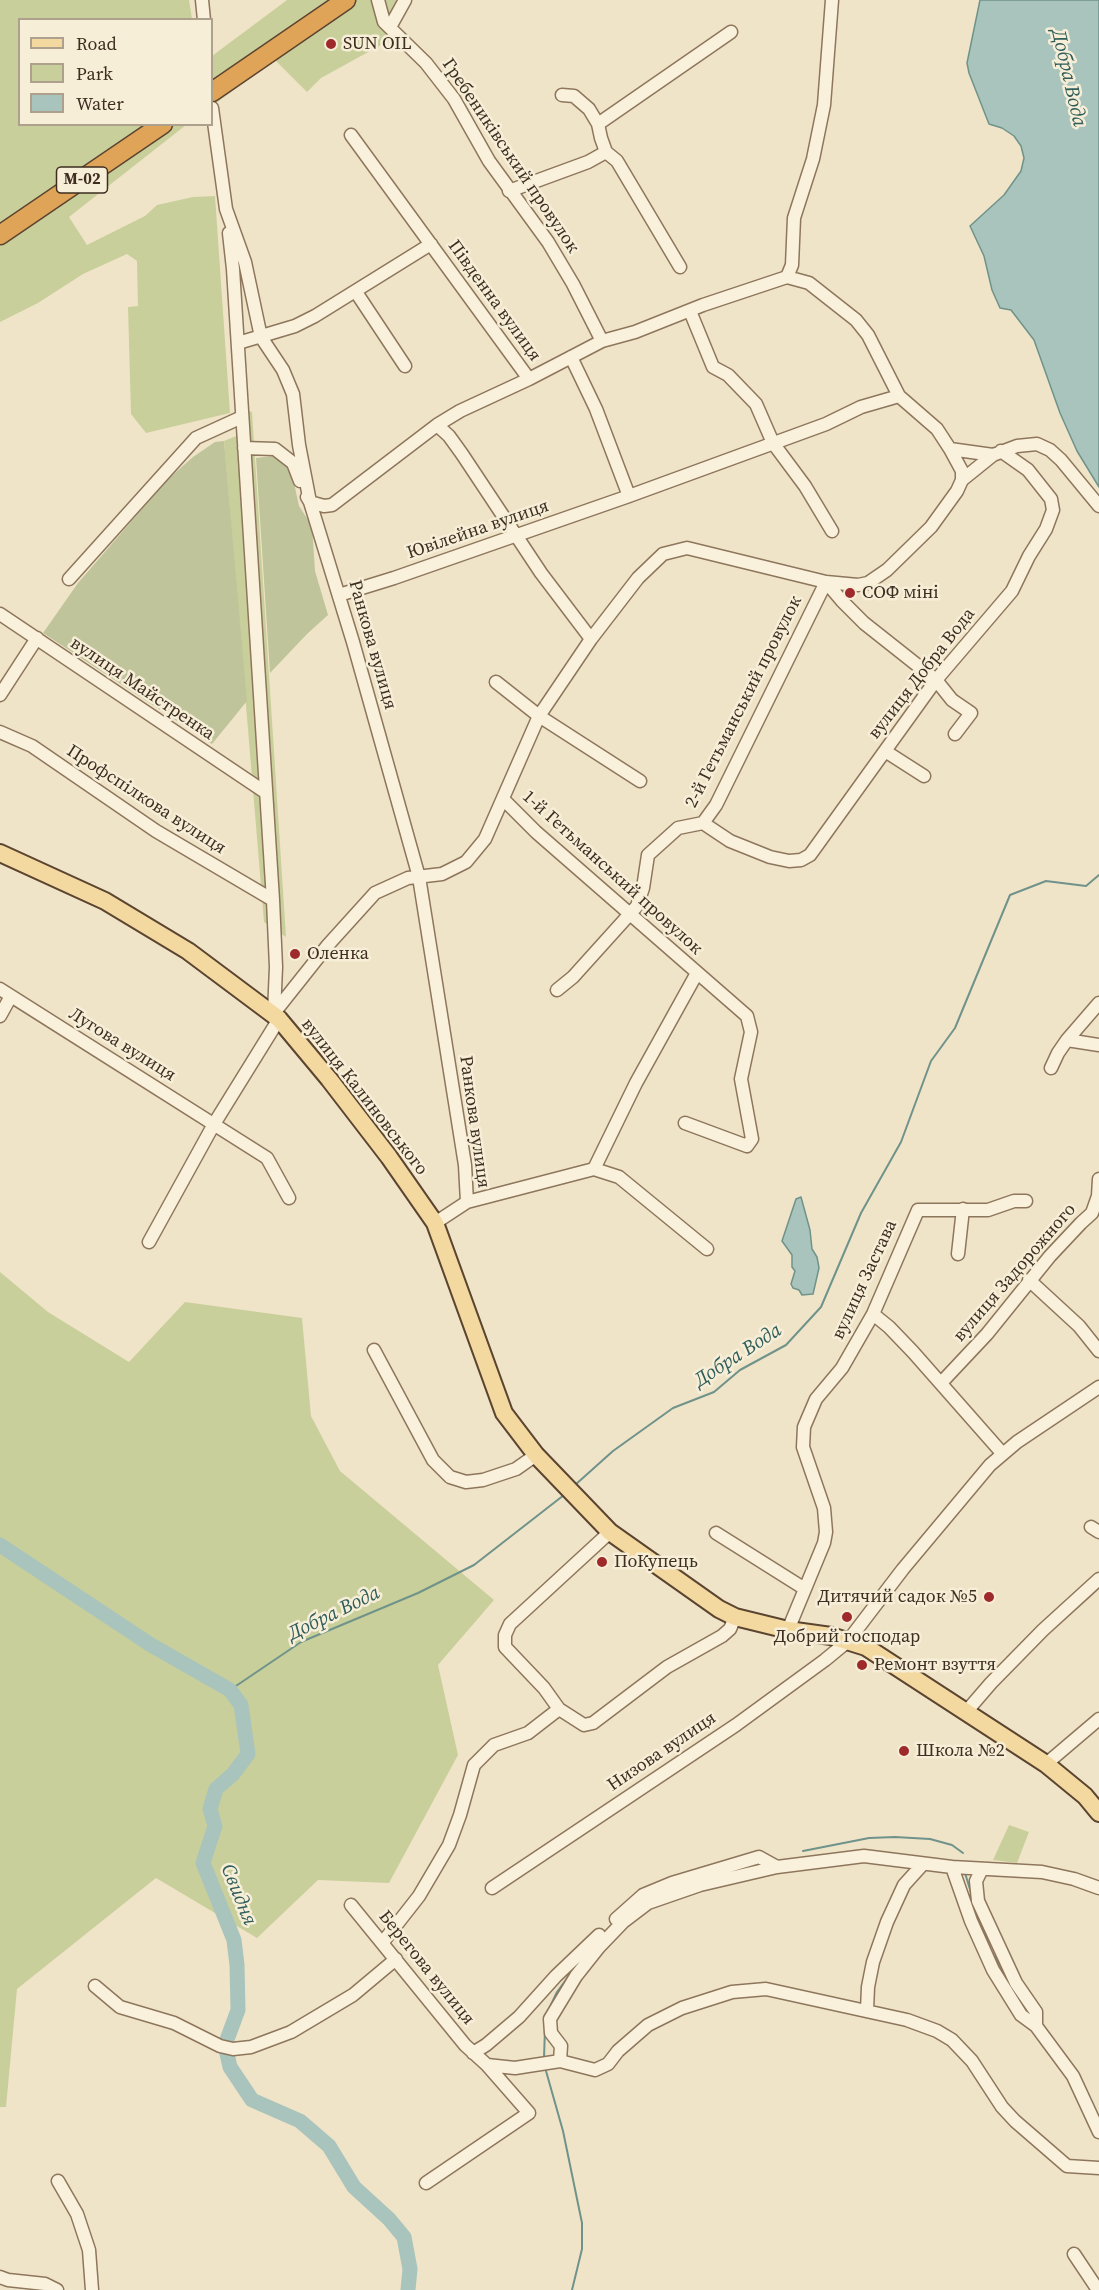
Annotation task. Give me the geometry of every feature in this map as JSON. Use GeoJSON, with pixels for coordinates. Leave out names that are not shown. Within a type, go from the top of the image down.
{"type":"FeatureCollection","features":[{"type":"Feature","properties":{"kind":"highway"},"geometry":{"type":"LineString","coordinates":[[213,91],[346,0]]}},
{"type":"Feature","properties":{"kind":"highway","name":"М-02"},"geometry":{"type":"LineString","coordinates":[[0,235],[160,126]]}},
{"type":"Feature","properties":{"kind":"main road","name":"вулиця Калиновського"},"geometry":{"type":"LineString","coordinates":[[0,853],[105,901],[188,951],[276,1016],[329,1079],[435,1223],[504,1413],[536,1455],[610,1532],[719,1609],[735,1617],[848,1641],[866,1647],[1046,1764],[1085,1796],[1099,1813]]}},
{"type":"Feature","properties":{"kind":"street"},"geometry":{"type":"LineString","coordinates":[[202,0],[204,18]]}},
{"type":"Feature","properties":{"kind":"street","name":"Гребениківський провулок"},"geometry":{"type":"LineString","coordinates":[[378,0],[384,22],[426,63],[448,91],[509,191],[548,242],[573,284],[602,341]]}},
{"type":"Feature","properties":{"kind":"street"},"geometry":{"type":"LineString","coordinates":[[390,27],[405,0]]}},
{"type":"Feature","properties":{"kind":"street"},"geometry":{"type":"LineString","coordinates":[[787,277],[792,265],[794,218],[813,159],[824,105],[832,0]]}},
{"type":"Feature","properties":{"kind":"street"},"geometry":{"type":"LineString","coordinates":[[598,124],[731,32]]}},
{"type":"Feature","properties":{"kind":"street"},"geometry":{"type":"LineString","coordinates":[[562,95],[574,96],[589,109],[598,124],[606,152],[617,161],[680,267]]}},
{"type":"Feature","properties":{"kind":"street","name":"Ранкова вулиця"},"geometry":{"type":"LineString","coordinates":[[213,115],[226,209],[245,262],[261,338],[283,370],[293,394],[299,445],[310,502],[339,595],[419,877],[465,1165],[467,1203]]}},
{"type":"Feature","properties":{"kind":"street","name":"Південна вулиця"},"geometry":{"type":"LineString","coordinates":[[351,135],[528,379]]}},
{"type":"Feature","properties":{"kind":"street"},"geometry":{"type":"LineString","coordinates":[[509,191],[588,162],[606,152]]}},
{"type":"Feature","properties":{"kind":"street"},"geometry":{"type":"LineString","coordinates":[[226,209],[234,268],[273,900],[276,1016]]}},
{"type":"Feature","properties":{"kind":"street","name":"Південна вулиця"},"geometry":{"type":"LineString","coordinates":[[238,343],[261,338],[305,321],[356,292],[431,244]]}},
{"type":"Feature","properties":{"kind":"street"},"geometry":{"type":"LineString","coordinates":[[244,448],[275,449],[286,455],[293,462],[310,502],[324,506],[332,505],[437,425],[460,411],[602,341],[635,332],[787,277],[809,283],[856,320],[868,335],[899,396],[937,429],[962,471],[962,480]]}},
{"type":"Feature","properties":{"kind":"street"},"geometry":{"type":"LineString","coordinates":[[356,292],[405,366]]}},
{"type":"Feature","properties":{"kind":"street"},"geometry":{"type":"LineString","coordinates":[[690,311],[713,367],[728,375],[756,404],[773,442],[805,486],[832,531]]}},
{"type":"Feature","properties":{"kind":"street"},"geometry":{"type":"LineString","coordinates":[[571,357],[596,409],[628,496]]}},
{"type":"Feature","properties":{"kind":"street","name":"Ювілейна вулиця"},"geometry":{"type":"LineString","coordinates":[[339,595],[516,536],[826,424],[861,407],[899,396]]}},
{"type":"Feature","properties":{"kind":"street"},"geometry":{"type":"LineString","coordinates":[[69,579],[196,438],[242,417]]}},
{"type":"Feature","properties":{"kind":"street"},"geometry":{"type":"LineString","coordinates":[[437,425],[449,436],[462,454],[516,536],[591,639]]}},
{"type":"Feature","properties":{"kind":"street"},"geometry":{"type":"LineString","coordinates":[[149,1242],[276,1016],[328,945],[375,893],[408,878],[442,874],[466,862],[484,839],[539,716],[591,639],[638,578],[663,554],[687,548],[826,582],[858,585],[868,582],[887,570],[931,527],[948,506],[962,480],[997,453],[1017,446],[1037,444],[1050,450],[1099,506]]}},
{"type":"Feature","properties":{"kind":"street"},"geometry":{"type":"LineString","coordinates":[[950,449],[997,453]]}},
{"type":"Feature","properties":{"kind":"street","name":"вулиця Добра Вода"},"geometry":{"type":"LineString","coordinates":[[703,823],[730,841],[770,857],[789,861],[801,860],[810,855],[936,680],[1012,591],[1029,556],[1046,530],[1053,510],[1051,499],[1028,470],[997,453]]}},
{"type":"Feature","properties":{"kind":"street"},"geometry":{"type":"LineString","coordinates":[[826,582],[842,602],[864,622],[936,680],[952,700],[971,713],[955,734]]}},
{"type":"Feature","properties":{"kind":"street","name":"2-й Гетьманський провулок"},"geometry":{"type":"LineString","coordinates":[[556,990],[573,977],[637,906],[643,888],[648,855],[678,828],[703,823],[716,805],[826,582]]}},
{"type":"Feature","properties":{"kind":"street","name":"вулиця Майстренка"},"geometry":{"type":"LineString","coordinates":[[0,614],[265,792]]}},
{"type":"Feature","properties":{"kind":"street"},"geometry":{"type":"LineString","coordinates":[[0,695],[37,638]]}},
{"type":"Feature","properties":{"kind":"street"},"geometry":{"type":"LineString","coordinates":[[496,682],[539,716],[640,781]]}},
{"type":"Feature","properties":{"kind":"street","name":"Профспілкова вулиця"},"geometry":{"type":"LineString","coordinates":[[0,732],[32,746],[156,831],[273,900]]}},
{"type":"Feature","properties":{"kind":"street"},"geometry":{"type":"LineString","coordinates":[[885,751],[924,776]]}},
{"type":"Feature","properties":{"kind":"street","name":"1-й Гетьманський провулок"},"geometry":{"type":"LineString","coordinates":[[503,799],[536,832],[628,914],[741,1009],[750,1023],[748,1050],[741,1079],[752,1139],[747,1146],[685,1123]]}},
{"type":"Feature","properties":{"kind":"street","name":"1-й Гетьманський провулок"},"geometry":{"type":"LineString","coordinates":[[594,1168],[636,1083],[697,973]]}},
{"type":"Feature","properties":{"kind":"street","name":"Лугова вулиця"},"geometry":{"type":"LineString","coordinates":[[0,1016],[5,992],[267,1158],[290,1198]]}},
{"type":"Feature","properties":{"kind":"street"},"geometry":{"type":"LineString","coordinates":[[1052,1068],[1067,1040],[1099,1003]]}},
{"type":"Feature","properties":{"kind":"street"},"geometry":{"type":"LineString","coordinates":[[1067,1040],[1099,1045]]}},
{"type":"Feature","properties":{"kind":"street"},"geometry":{"type":"LineString","coordinates":[[435,1223],[467,1203],[594,1168],[619,1177],[707,1249]]}},
{"type":"Feature","properties":{"kind":"street","name":"вулиця Задорожного"},"geometry":{"type":"LineString","coordinates":[[941,1383],[987,1334],[1029,1280],[1080,1223],[1096,1214],[1099,1179]]}},
{"type":"Feature","properties":{"kind":"street"},"geometry":{"type":"LineString","coordinates":[[958,1254],[963,1209],[988,1210],[1014,1201],[1026,1201]]}},
{"type":"Feature","properties":{"kind":"street","name":"вулиця Застава"},"geometry":{"type":"LineString","coordinates":[[788,1630],[824,1543],[826,1532],[824,1508],[803,1447],[804,1427],[816,1400],[842,1368],[873,1314],[918,1210],[963,1209]]}},
{"type":"Feature","properties":{"kind":"street"},"geometry":{"type":"LineString","coordinates":[[1029,1280],[1079,1326],[1099,1351]]}},
{"type":"Feature","properties":{"kind":"street"},"geometry":{"type":"LineString","coordinates":[[873,1314],[889,1327],[941,1383],[1002,1454]]}},
{"type":"Feature","properties":{"kind":"street"},"geometry":{"type":"LineString","coordinates":[[374,1350],[433,1460],[450,1477],[466,1482],[491,1478],[516,1469],[536,1455]]}},
{"type":"Feature","properties":{"kind":"street","name":"Низова вулиця"},"geometry":{"type":"LineString","coordinates":[[492,1888],[736,1725],[825,1660],[848,1641],[903,1569],[1002,1454],[1073,1402],[1099,1387]]}},
{"type":"Feature","properties":{"kind":"street"},"geometry":{"type":"LineString","coordinates":[[610,1532],[510,1624],[505,1635],[505,1647],[544,1688],[559,1709],[584,1725],[593,1723],[667,1667],[722,1636],[730,1629],[735,1617]]}},
{"type":"Feature","properties":{"kind":"street"},"geometry":{"type":"LineString","coordinates":[[716,1533],[806,1589]]}},
{"type":"Feature","properties":{"kind":"street"},"geometry":{"type":"LineString","coordinates":[[966,1713],[991,1683],[1042,1630],[1099,1579]]}},
{"type":"Feature","properties":{"kind":"street"},"geometry":{"type":"LineString","coordinates":[[383,1942],[419,1896],[449,1845],[474,1765],[494,1744],[528,1733],[559,1709]]}},
{"type":"Feature","properties":{"kind":"street"},"geometry":{"type":"LineString","coordinates":[[1046,1764],[1099,1719]]}},
{"type":"Feature","properties":{"kind":"street","name":"Берегова вулиця"},"geometry":{"type":"LineString","coordinates":[[473,2053],[519,2017],[556,1976],[617,1923],[648,1903],[700,1885],[777,1867],[864,1856],[952,1867],[1042,1872],[1074,1879],[1099,1888]]}},
{"type":"Feature","properties":{"kind":"street"},"geometry":{"type":"LineString","coordinates":[[867,2010],[868,1987],[873,1962],[887,1922],[904,1885],[923,1864]]}},
{"type":"Feature","properties":{"kind":"street"},"geometry":{"type":"LineString","coordinates":[[952,1867],[971,1921],[993,1970],[1021,2015],[1036,2025],[1073,2076],[1099,2132]]}},
{"type":"Feature","properties":{"kind":"street"},"geometry":{"type":"LineString","coordinates":[[982,1869],[976,1881],[978,1901],[1016,1983],[1036,2012],[1036,2025]]}},
{"type":"Feature","properties":{"kind":"street","name":"Берегова вулиця"},"geometry":{"type":"LineString","coordinates":[[351,1905],[458,2037],[487,2065],[529,2113],[426,2183]]}},
{"type":"Feature","properties":{"kind":"street","name":"Берегова вулиця"},"geometry":{"type":"LineString","coordinates":[[560,2061],[561,2046],[551,2033],[550,2019],[576,1977],[617,1923]]}},
{"type":"Feature","properties":{"kind":"street"},"geometry":{"type":"LineString","coordinates":[[95,1986],[120,2007],[174,2023],[220,2046],[233,2049],[251,2047],[291,2032],[353,1995],[396,1959]]}},
{"type":"Feature","properties":{"kind":"street"},"geometry":{"type":"LineString","coordinates":[[487,2065],[515,2068],[560,2061],[596,2070],[608,2064],[618,2051],[648,2025],[681,2008],[732,1992],[766,1989],[867,2010],[907,2020],[937,2031],[952,2040],[972,2061],[1002,2107],[1015,2121],[1067,2166],[1099,2168]]}},
{"type":"Feature","properties":{"kind":"street"},"geometry":{"type":"LineString","coordinates":[[58,2181],[77,2214],[89,2250],[92,2290]]}},
{"type":"Feature","properties":{"kind":"street"},"geometry":{"type":"LineString","coordinates":[[1074,2254],[1098,2290]]}},
{"type":"Feature","properties":{"kind":"street"},"geometry":{"type":"LineString","coordinates":[[0,2277],[45,2284],[57,2290]]}},
{"type":"Feature","properties":{"kind":"green space"},"geometry":{"type":"Polygon","coordinates":[[[0,0],[189,0],[192,18],[18,18],[18,126],[185,126],[69,217],[87,245],[145,216],[157,205],[193,197],[215,196],[230,413],[146,433],[131,414],[128,307],[138,306],[137,261],[127,254],[83,274],[38,303],[0,322],[0,0]]]}},
{"type":"Feature","properties":{"kind":"green space"},"geometry":{"type":"Polygon","coordinates":[[[287,0],[403,0],[395,5],[392,39],[321,78],[307,92],[275,60],[213,105],[213,55],[287,0]]]}},
{"type":"Feature","properties":{"kind":"green space"},"geometry":{"type":"Polygon","coordinates":[[[246,410],[252,412],[286,937],[264,922],[224,441],[241,434],[246,410]]]}},
{"type":"Feature","properties":{"kind":"green space"},"geometry":{"type":"Polygon","coordinates":[[[224,441],[247,701],[212,744],[43,633],[78,583],[167,480],[193,457],[215,442],[224,441]]]}},
{"type":"Feature","properties":{"kind":"green space"},"geometry":{"type":"Polygon","coordinates":[[[273,456],[287,463],[291,469],[299,506],[312,526],[315,571],[328,615],[270,673],[256,458],[273,456]]]}},
{"type":"Feature","properties":{"kind":"green space"},"geometry":{"type":"Polygon","coordinates":[[[0,1272],[48,1312],[129,1362],[185,1302],[302,1318],[311,1416],[340,1471],[494,1600],[438,1665],[458,1755],[389,1883],[318,1880],[257,1938],[156,1878],[17,1989],[6,2107],[0,2107],[0,1272]]]}},
{"type":"Feature","properties":{"kind":"green space"},"geometry":{"type":"Polygon","coordinates":[[[1009,1825],[1029,1832],[1017,1863],[993,1860],[1009,1825]]]}},
{"type":"Feature","properties":{"kind":"water"},"geometry":{"type":"Polygon","coordinates":[[[980,0],[1099,0],[1099,487],[1077,451],[1060,413],[1034,340],[1011,310],[1000,308],[992,290],[984,256],[970,226],[1004,195],[1021,171],[1024,158],[1021,146],[1014,136],[1002,128],[989,124],[969,73],[967,63],[980,0]]]}},
{"type":"Feature","properties":{"kind":"water"},"geometry":{"type":"Polygon","coordinates":[[[801,1197],[810,1230],[812,1249],[817,1257],[819,1268],[813,1294],[802,1295],[791,1284],[795,1271],[792,1267],[792,1255],[782,1241],[796,1199],[801,1197]]]}},
{"type":"Feature","properties":{"kind":"waterway","name":"Добра Вода"},"geometry":{"type":"LineString","coordinates":[[575,1485],[613,1451],[673,1408],[714,1392],[740,1370],[786,1345],[821,1307],[861,1213],[901,1142],[931,1061],[955,1028],[1010,895],[1046,881],[1086,886],[1099,875]]}},
{"type":"Feature","properties":{"kind":"waterway","name":"Добра Вода"},"geometry":{"type":"LineString","coordinates":[[230,1690],[301,1642],[418,1593],[474,1565],[564,1495]]}},
{"type":"Feature","properties":{"kind":"waterway","name":"Свидня"},"geometry":{"type":"LineString","coordinates":[[0,1545],[151,1645],[230,1690],[241,1705],[248,1754],[233,1774],[216,1789],[210,1809],[215,1826],[203,1863],[234,1940],[238,2010],[225,2045],[230,2067],[252,2100],[300,2121],[329,2146],[354,2187],[389,2219],[404,2237],[410,2269],[408,2290]]}},
{"type":"Feature","properties":{"kind":"waterway"},"geometry":{"type":"LineString","coordinates":[[803,1851],[869,1838],[895,1837],[930,1839],[952,1845],[963,1853]]}},
{"type":"Feature","properties":{"kind":"waterway"},"geometry":{"type":"LineString","coordinates":[[965,1873],[972,1896]]}},
{"type":"Feature","properties":{"kind":"waterway"},"geometry":{"type":"LineString","coordinates":[[977,1913],[990,1949],[1009,1981]]}},
{"type":"Feature","properties":{"kind":"waterway"},"geometry":{"type":"LineString","coordinates":[[548,2011],[557,1992],[568,1977]]}},
{"type":"Feature","properties":{"kind":"waterway"},"geometry":{"type":"LineString","coordinates":[[544,2058],[545,2028]]}},
{"type":"Feature","properties":{"kind":"waterway"},"geometry":{"type":"LineString","coordinates":[[546,2071],[563,2131],[582,2223],[582,2249],[572,2290]]}},
{"type":"Feature","properties":{"kind":"place","name":"SUN OIL"},"geometry":{"type":"Point","coordinates":[331,44]}},
{"type":"Feature","properties":{"kind":"place","name":"СОФ міні"},"geometry":{"type":"Point","coordinates":[850,593]}},
{"type":"Feature","properties":{"kind":"place","name":"Оленка"},"geometry":{"type":"Point","coordinates":[295,954]}},
{"type":"Feature","properties":{"kind":"place","name":"ПоКупець"},"geometry":{"type":"Point","coordinates":[602,1562]}},
{"type":"Feature","properties":{"kind":"place","name":"Дитячий садок №5"},"geometry":{"type":"Point","coordinates":[989,1597]}},
{"type":"Feature","properties":{"kind":"place","name":"Добрий господар"},"geometry":{"type":"Point","coordinates":[847,1617]}},
{"type":"Feature","properties":{"kind":"place","name":"Ремонт взуття"},"geometry":{"type":"Point","coordinates":[862,1665]}},
{"type":"Feature","properties":{"kind":"place","name":"Школа №2"},"geometry":{"type":"Point","coordinates":[904,1751]}}]}
